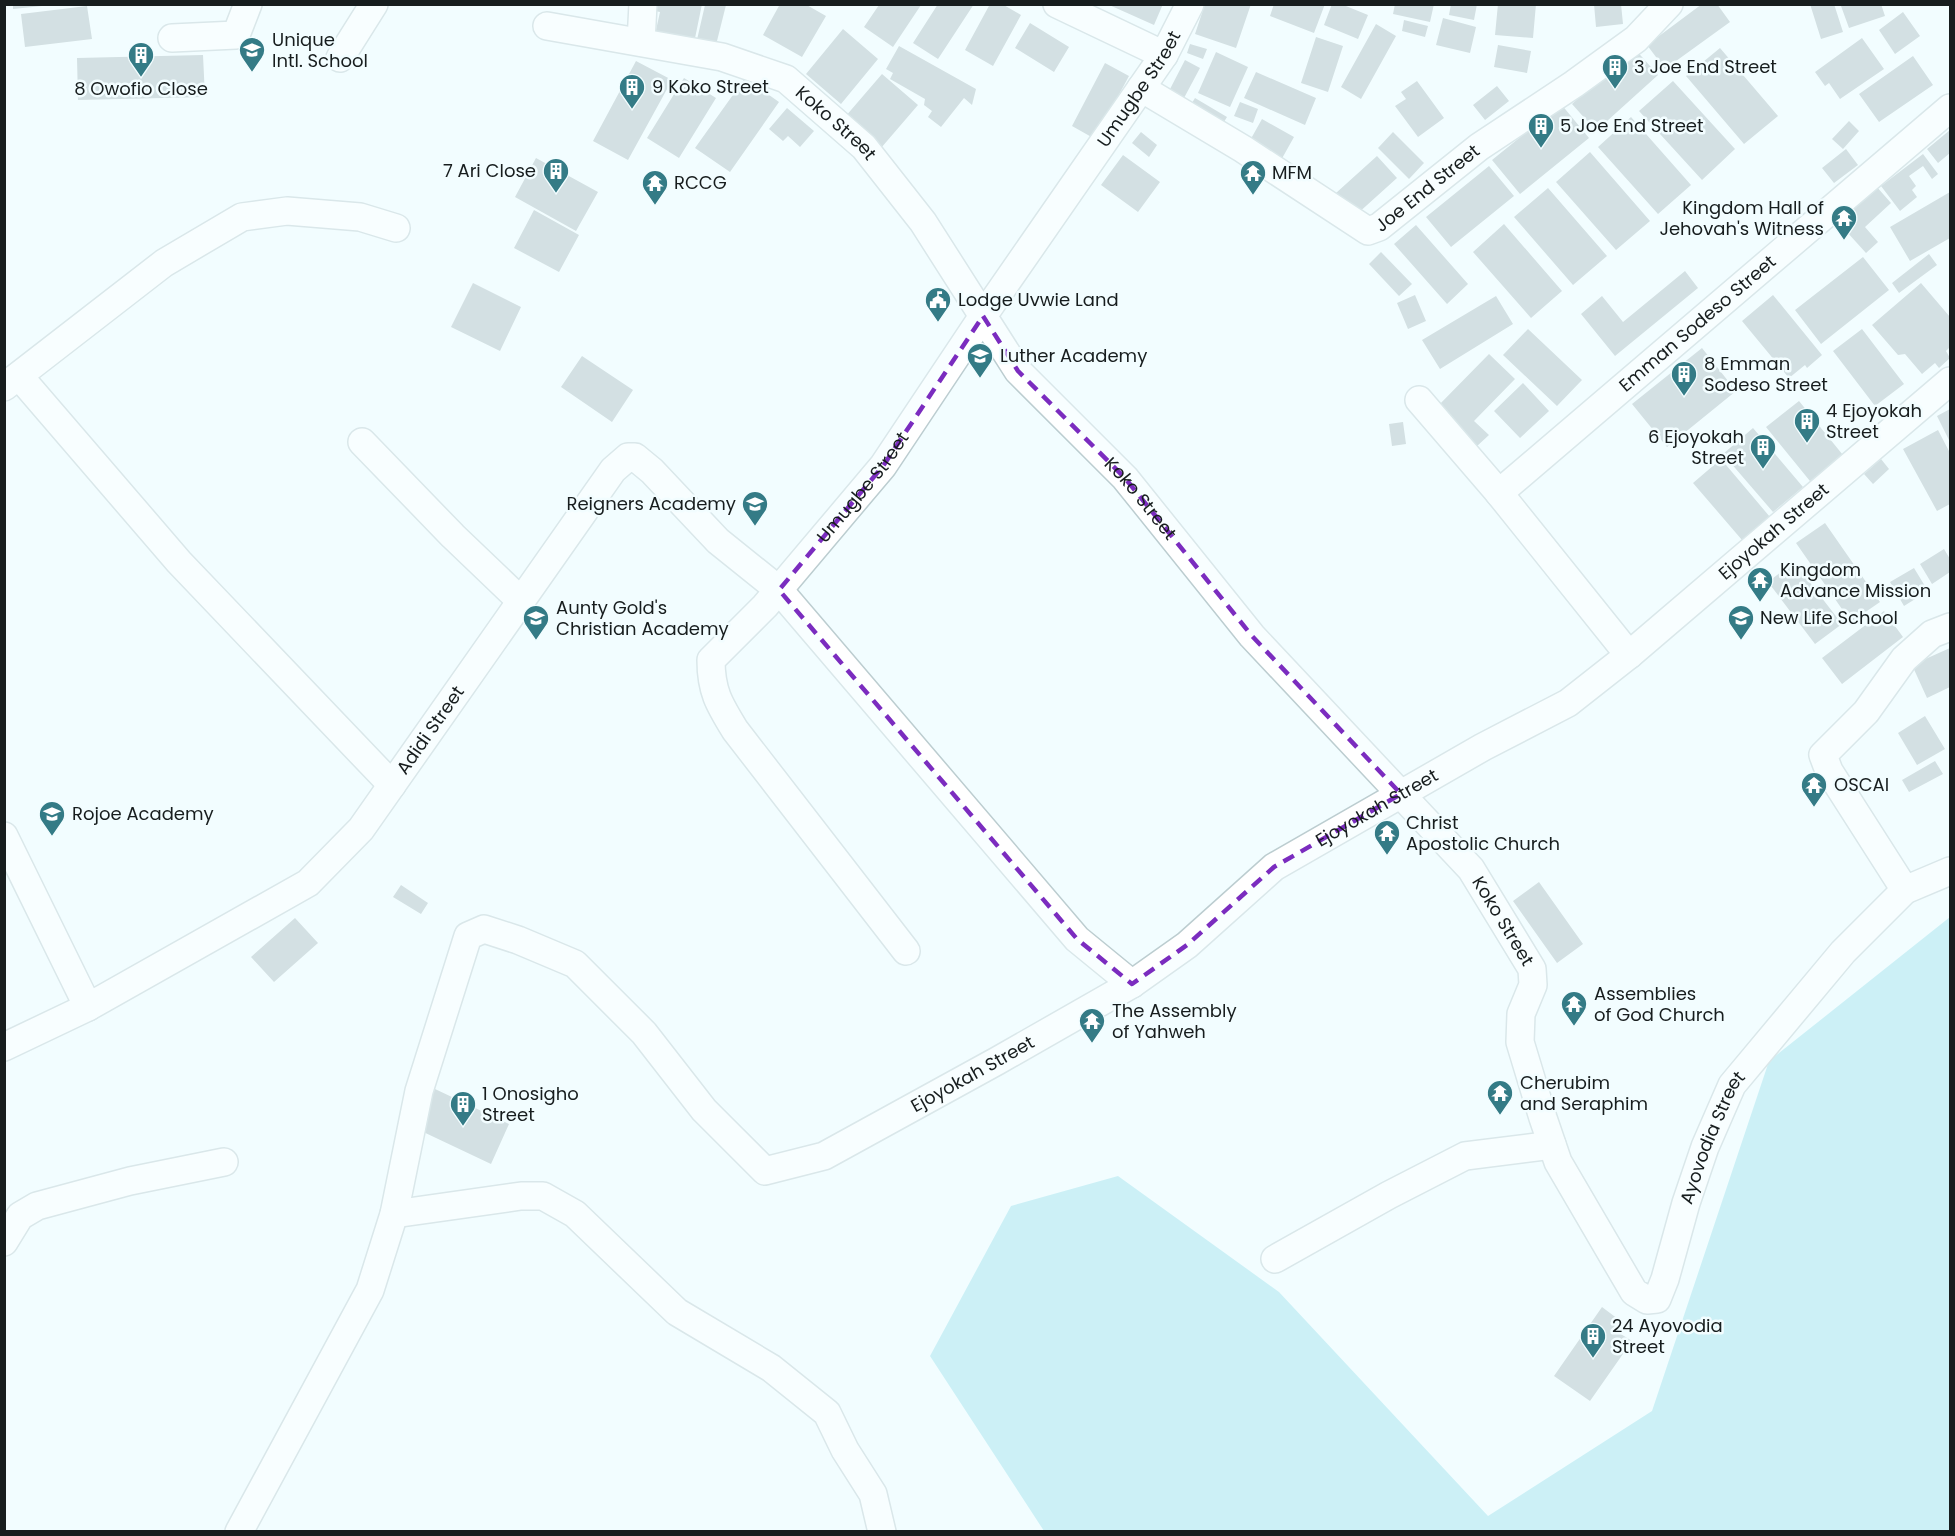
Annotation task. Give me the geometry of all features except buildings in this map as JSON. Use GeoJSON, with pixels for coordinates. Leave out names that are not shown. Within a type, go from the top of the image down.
{"type":"FeatureCollection","features":[{"type":"Feature","properties":{"kind":"street"},"geometry":{"type":"LineString","coordinates":[[172,38],[237,35],[248,4]]}},
{"type":"Feature","properties":{"kind":"street"},"geometry":{"type":"LineString","coordinates":[[340,58],[374,4]]}},
{"type":"Feature","properties":{"kind":"street"},"geometry":{"type":"LineString","coordinates":[[641,42],[643,4]]}},
{"type":"Feature","properties":{"kind":"street"},"geometry":{"type":"LineString","coordinates":[[1057,4],[1164,55]]}},
{"type":"Feature","properties":{"kind":"street","name":"Umugbe Street"},"geometry":{"type":"LineString","coordinates":[[906,951],[735,730],[720,705],[711,681],[711,660],[765,606],[883,466],[983,316],[1164,55],[1190,4]]}},
{"type":"Feature","properties":{"kind":"street","name":"Joe End Street"},"geometry":{"type":"LineString","coordinates":[[1141,88],[1243,149],[1368,231],[1379,227],[1479,147],[1574,84],[1636,39],[1670,4]]}},
{"type":"Feature","properties":{"kind":"street","name":"Koko Street"},"geometry":{"type":"LineString","coordinates":[[547,26],[722,57],[786,79],[864,147],[923,222],[1018,371],[1125,478],[1252,636],[1471,869],[1532,969],[1533,985],[1521,1014],[1520,1042],[1552,1145]]}},
{"type":"Feature","properties":{"kind":"street","name":"Emman Sodeso Street"},"geometry":{"type":"LineString","coordinates":[[1499,493],[1950,108]]}},
{"type":"Feature","properties":{"kind":"street"},"geometry":{"type":"LineString","coordinates":[[392,784],[179,562],[12,381],[164,263],[242,217],[287,211],[360,218],[396,228]]}},
{"type":"Feature","properties":{"kind":"street","name":"Ejoyokah Street"},"geometry":{"type":"LineString","coordinates":[[394,1214],[419,1091],[468,936],[484,929],[518,940],[575,964],[644,1033],[704,1110],[765,1171],[824,1156],[997,1062],[1132,984],[1187,945],[1274,867],[1483,747],[1568,703],[1629,655],[1950,381]]}},
{"type":"Feature","properties":{"kind":"street"},"geometry":{"type":"LineString","coordinates":[[1419,400],[1499,493],[1629,655]]}},
{"type":"Feature","properties":{"kind":"street"},"geometry":{"type":"LineString","coordinates":[[362,442],[453,536],[521,601]]}},
{"type":"Feature","properties":{"kind":"street","name":"Adidi Street"},"geometry":{"type":"LineString","coordinates":[[4,1047],[88,1007],[308,883],[361,829],[613,470],[628,457],[635,457],[652,471],[718,541],[779,590]]}},
{"type":"Feature","properties":{"kind":"street"},"geometry":{"type":"LineString","coordinates":[[779,590],[1077,939],[1132,984]]}},
{"type":"Feature","properties":{"kind":"street"},"geometry":{"type":"LineString","coordinates":[[1905,890],[1829,771],[1823,755],[1866,712],[1904,659],[1932,634],[1950,627]]}},
{"type":"Feature","properties":{"kind":"street"},"geometry":{"type":"LineString","coordinates":[[4,836],[88,1007]]}},
{"type":"Feature","properties":{"kind":"street","name":"Ayovodia Street"},"geometry":{"type":"LineString","coordinates":[[1552,1145],[1558,1162],[1634,1292],[1647,1300],[1657,1299],[1705,1147],[1732,1085],[1843,952],[1905,890],[1950,871]]}},
{"type":"Feature","properties":{"kind":"street"},"geometry":{"type":"LineString","coordinates":[[1275,1259],[1389,1195],[1465,1156],[1552,1145]]}},
{"type":"Feature","properties":{"kind":"street"},"geometry":{"type":"LineString","coordinates":[[4,1242],[20,1216],[37,1206],[130,1181],[224,1162]]}},
{"type":"Feature","properties":{"kind":"street"},"geometry":{"type":"LineString","coordinates":[[239,1532],[370,1290],[394,1214],[520,1196],[543,1196],[575,1214],[677,1312],[771,1368],[827,1413],[845,1450],[873,1494],[882,1532]]}},
{"type":"Feature","properties":{"kind":"highlighted area"},"geometry":{"type":"Polygon","coordinates":[[[983,316],[1018,371],[1125,478],[1252,636],[1401,794],[1274,867],[1187,945],[1132,984],[1077,939],[779,590],[883,466],[983,316]]]}},
{"type":"Feature","properties":{"kind":"shaded area"},"geometry":{"type":"Polygon","coordinates":[[[1950,917],[1950,1531],[1044,1531],[930,1356],[1011,1206],[1118,1176],[1279,1292],[1488,1516],[1652,1411],[1769,1061],[1950,917]]]}},
{"type":"Feature","properties":{"kind":"place","name":"Unique Intl. School"},"geometry":{"type":"Point","coordinates":[252,73]}},
{"type":"Feature","properties":{"kind":"place","name":"8 Owofio Close"},"geometry":{"type":"Point","coordinates":[141,78]}},
{"type":"Feature","properties":{"kind":"place","name":"3 Joe End Street"},"geometry":{"type":"Point","coordinates":[1615,90]}},
{"type":"Feature","properties":{"kind":"place","name":"9 Koko Street"},"geometry":{"type":"Point","coordinates":[632,110]}},
{"type":"Feature","properties":{"kind":"place","name":"5 Joe End Street"},"geometry":{"type":"Point","coordinates":[1541,149]}},
{"type":"Feature","properties":{"kind":"place","name":"7 Ari Close"},"geometry":{"type":"Point","coordinates":[556,194]}},
{"type":"Feature","properties":{"kind":"place","name":"MFM"},"geometry":{"type":"Point","coordinates":[1253,196]}},
{"type":"Feature","properties":{"kind":"place","name":"RCCG"},"geometry":{"type":"Point","coordinates":[655,206]}},
{"type":"Feature","properties":{"kind":"place","name":"Kingdom Hall of Jehovah's Witness"},"geometry":{"type":"Point","coordinates":[1844,241]}},
{"type":"Feature","properties":{"kind":"place","name":"Lodge Uvwie Land"},"geometry":{"type":"Point","coordinates":[938,323]}},
{"type":"Feature","properties":{"kind":"place","name":"Luther Academy"},"geometry":{"type":"Point","coordinates":[980,379]}},
{"type":"Feature","properties":{"kind":"place","name":"8 Emman Sodeso Street"},"geometry":{"type":"Point","coordinates":[1684,397]}},
{"type":"Feature","properties":{"kind":"place","name":"4 Ejoyokah Street"},"geometry":{"type":"Point","coordinates":[1807,444]}},
{"type":"Feature","properties":{"kind":"place","name":"6 Ejoyokah Street"},"geometry":{"type":"Point","coordinates":[1763,470]}},
{"type":"Feature","properties":{"kind":"place","name":"Reigners Academy"},"geometry":{"type":"Point","coordinates":[755,527]}},
{"type":"Feature","properties":{"kind":"place","name":"Kingdom Advance Mission"},"geometry":{"type":"Point","coordinates":[1760,603]}},
{"type":"Feature","properties":{"kind":"place","name":"Aunty Gold's Christian Academy"},"geometry":{"type":"Point","coordinates":[536,641]}},
{"type":"Feature","properties":{"kind":"place","name":"New Life School"},"geometry":{"type":"Point","coordinates":[1741,641]}},
{"type":"Feature","properties":{"kind":"place","name":"OSCAI"},"geometry":{"type":"Point","coordinates":[1814,808]}},
{"type":"Feature","properties":{"kind":"place","name":"Rojoe Academy"},"geometry":{"type":"Point","coordinates":[52,837]}},
{"type":"Feature","properties":{"kind":"place","name":"Christ Apostolic Church"},"geometry":{"type":"Point","coordinates":[1387,856]}},
{"type":"Feature","properties":{"kind":"place","name":"Assemblies of God Church"},"geometry":{"type":"Point","coordinates":[1574,1027]}},
{"type":"Feature","properties":{"kind":"place","name":"The Assembly of Yahweh"},"geometry":{"type":"Point","coordinates":[1092,1044]}},
{"type":"Feature","properties":{"kind":"place","name":"Cherubim and Seraphim"},"geometry":{"type":"Point","coordinates":[1500,1116]}},
{"type":"Feature","properties":{"kind":"place","name":"1 Onosigho Street"},"geometry":{"type":"Point","coordinates":[463,1127]}},
{"type":"Feature","properties":{"kind":"place","name":"24 Ayovodia Street"},"geometry":{"type":"Point","coordinates":[1593,1359]}}]}
